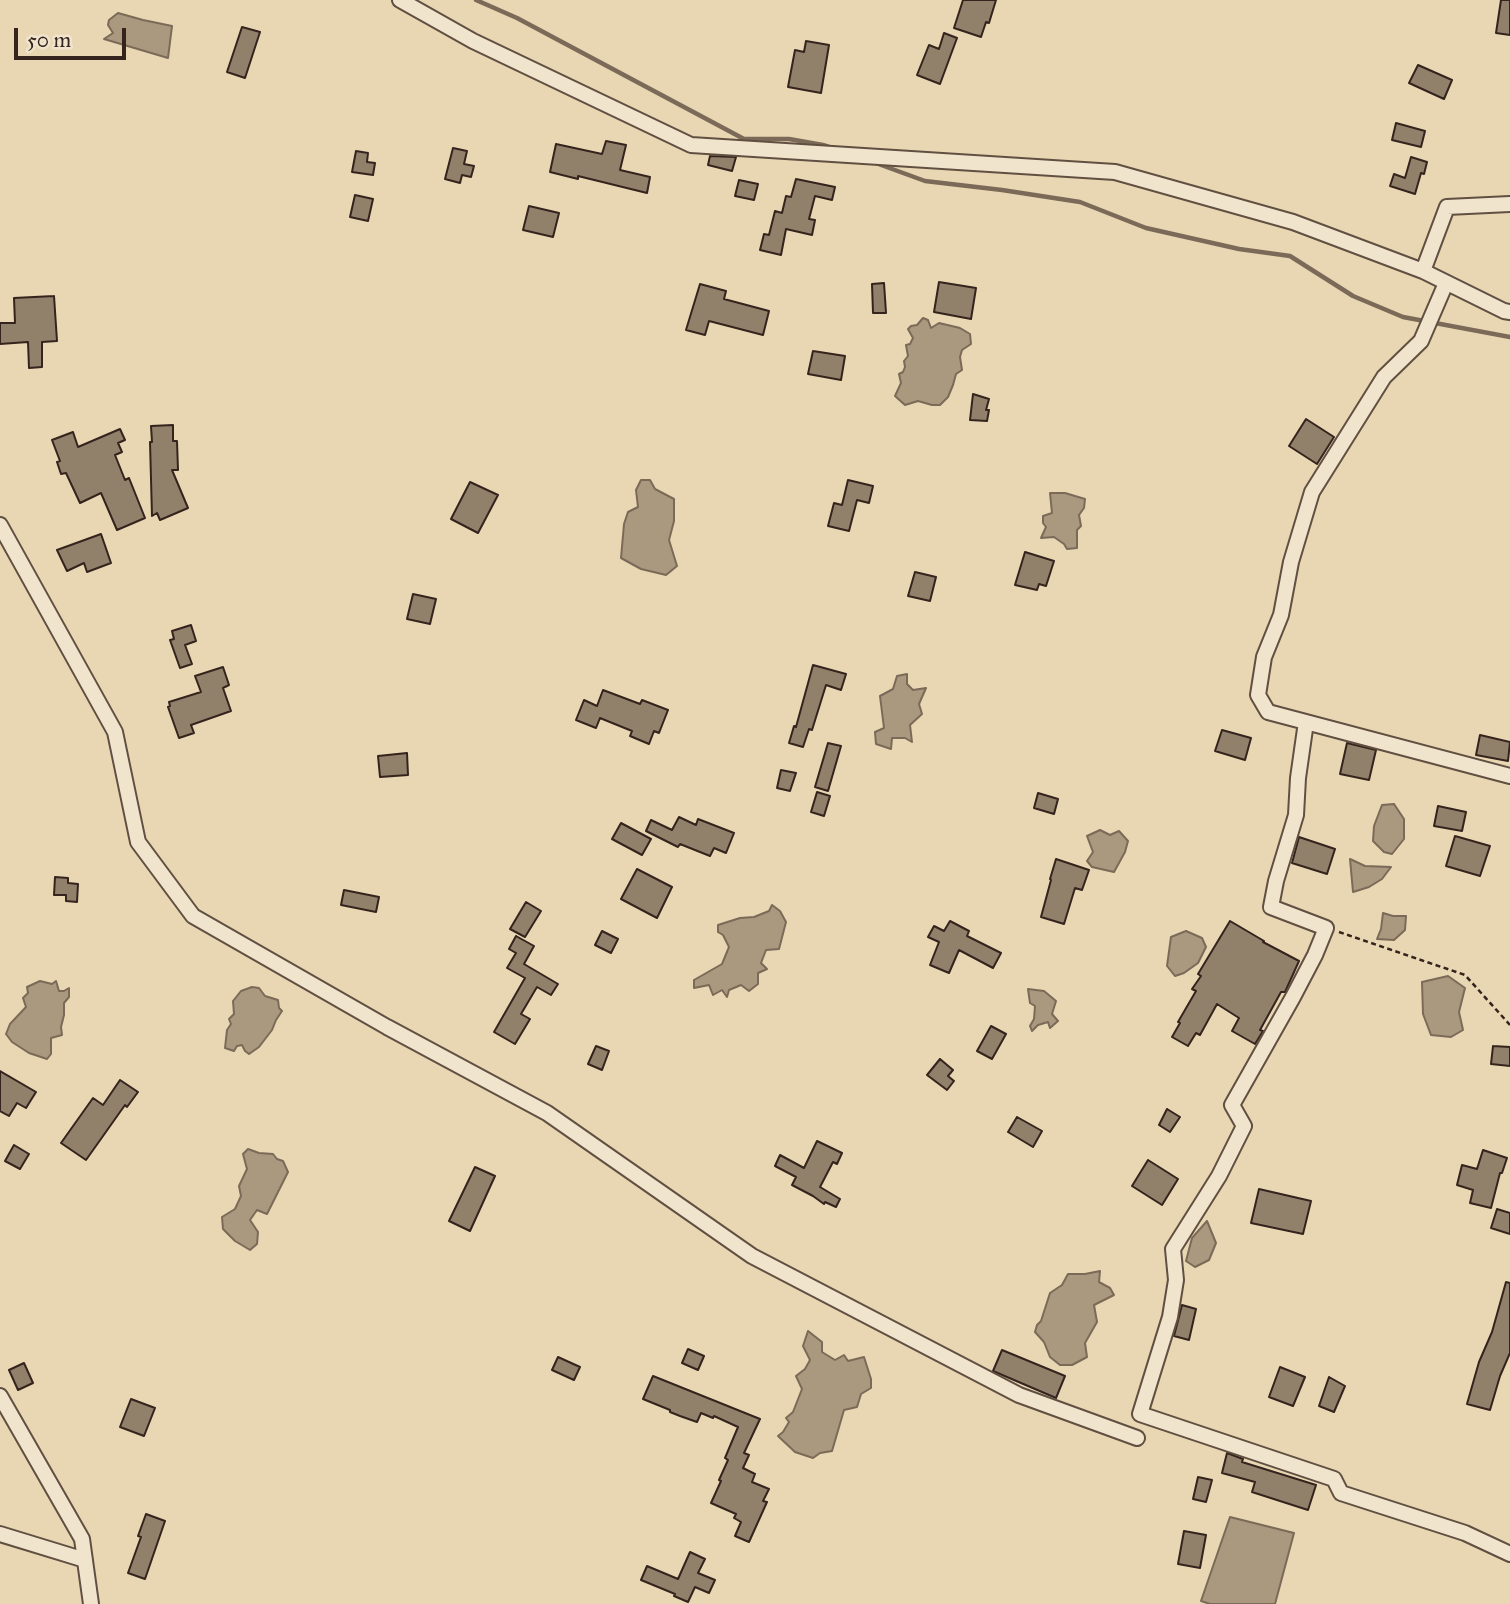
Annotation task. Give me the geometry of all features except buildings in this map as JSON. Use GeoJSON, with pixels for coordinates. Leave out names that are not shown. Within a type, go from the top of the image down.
{"type":"FeatureCollection","features":[{"type":"Feature","properties":{"kind":"street"},"geometry":{"type":"LineString","coordinates":[[400,0],[473,41],[691,145],[1115,172],[1293,222],[1423,271],[1510,312]]}},
{"type":"Feature","properties":{"kind":"street"},"geometry":{"type":"LineString","coordinates":[[1423,271],[1447,207],[1510,204]]}},
{"type":"Feature","properties":{"kind":"street"},"geometry":{"type":"LineString","coordinates":[[1446,283],[1421,341],[1384,377],[1312,492],[1291,562],[1281,615],[1264,657],[1258,695],[1268,712],[1510,776]]}},
{"type":"Feature","properties":{"kind":"street"},"geometry":{"type":"LineString","coordinates":[[0,525],[115,732],[138,842],[193,916],[387,1027],[547,1114],[752,1256],[1019,1395],[1137,1438]]}},
{"type":"Feature","properties":{"kind":"street"},"geometry":{"type":"LineString","coordinates":[[1306,722],[1296,814],[1276,881],[1272,907],[1326,928],[1293,997],[1232,1105],[1244,1126],[1219,1176],[1173,1249],[1176,1280],[1170,1317],[1140,1414],[1334,1479],[1341,1493],[1465,1533],[1510,1554]]}},
{"type":"Feature","properties":{"kind":"street"},"geometry":{"type":"LineString","coordinates":[[0,1396],[82,1539],[91,1604]]}},
{"type":"Feature","properties":{"kind":"street"},"geometry":{"type":"LineString","coordinates":[[0,1534],[85,1560]]}},
{"type":"Feature","properties":{"kind":"path"},"geometry":{"type":"LineString","coordinates":[[1326,928],[1465,975],[1510,1026]]}},
{"type":"Feature","properties":{"kind":"shaded area"},"geometry":{"type":"Polygon","coordinates":[[[118,13],[172,26],[168,58],[104,39],[113,33],[108,25],[109,20],[118,13]]]}},
{"type":"Feature","properties":{"kind":"shaded area"},"geometry":{"type":"Polygon","coordinates":[[[923,318],[928,320],[931,328],[939,323],[960,328],[970,334],[971,344],[962,350],[962,370],[956,374],[948,397],[940,405],[918,401],[905,405],[895,396],[901,383],[899,374],[903,372],[904,361],[908,356],[906,345],[910,344],[913,338],[908,329],[923,318]]]}},
{"type":"Feature","properties":{"kind":"shaded area"},"geometry":{"type":"Polygon","coordinates":[[[641,480],[650,480],[655,489],[674,499],[674,521],[669,540],[677,566],[666,575],[641,569],[621,558],[624,524],[628,512],[638,507],[636,490],[641,480]]]}},
{"type":"Feature","properties":{"kind":"shaded area"},"geometry":{"type":"Polygon","coordinates":[[[1050,493],[1065,493],[1085,499],[1084,508],[1079,515],[1081,526],[1077,530],[1077,548],[1067,549],[1054,537],[1041,538],[1046,527],[1043,516],[1052,513],[1050,493]]]}},
{"type":"Feature","properties":{"kind":"shaded area"},"geometry":{"type":"Polygon","coordinates":[[[907,674],[907,684],[913,690],[926,688],[919,704],[922,714],[910,725],[912,742],[905,738],[892,738],[891,749],[876,744],[875,732],[884,728],[880,696],[893,689],[897,676],[907,674]]]}},
{"type":"Feature","properties":{"kind":"shaded area"},"geometry":{"type":"Polygon","coordinates":[[[1394,804],[1404,819],[1404,839],[1392,854],[1384,852],[1373,841],[1374,826],[1382,805],[1394,804]]]}},
{"type":"Feature","properties":{"kind":"shaded area"},"geometry":{"type":"Polygon","coordinates":[[[1100,830],[1110,835],[1119,831],[1128,841],[1114,872],[1092,867],[1087,861],[1093,852],[1087,836],[1100,830]]]}},
{"type":"Feature","properties":{"kind":"shaded area"},"geometry":{"type":"Polygon","coordinates":[[[1350,859],[1365,866],[1391,867],[1382,879],[1353,892],[1350,859]]]}},
{"type":"Feature","properties":{"kind":"shaded area"},"geometry":{"type":"Polygon","coordinates":[[[772,905],[780,911],[786,922],[779,949],[766,950],[761,963],[767,969],[758,973],[758,984],[749,991],[741,985],[729,990],[727,997],[722,990],[713,995],[709,985],[694,988],[694,980],[722,964],[729,947],[723,935],[718,932],[718,925],[754,917],[769,911],[772,905]]]}},
{"type":"Feature","properties":{"kind":"shaded area"},"geometry":{"type":"Polygon","coordinates":[[[1383,913],[1406,916],[1405,930],[1394,940],[1377,939],[1383,913]]]}},
{"type":"Feature","properties":{"kind":"shaded area"},"geometry":{"type":"Polygon","coordinates":[[[1186,931],[1202,938],[1206,947],[1198,963],[1175,976],[1167,966],[1171,937],[1186,931]]]}},
{"type":"Feature","properties":{"kind":"shaded area"},"geometry":{"type":"Polygon","coordinates":[[[1448,976],[1465,988],[1459,1012],[1463,1030],[1451,1037],[1431,1035],[1423,1014],[1422,982],[1448,976]]]}},
{"type":"Feature","properties":{"kind":"shaded area"},"geometry":{"type":"Polygon","coordinates":[[[40,981],[52,984],[56,981],[59,991],[69,988],[69,997],[64,1003],[62,1035],[51,1038],[51,1054],[47,1059],[29,1053],[12,1042],[6,1034],[10,1024],[26,1007],[23,998],[28,993],[27,987],[40,981]]]}},
{"type":"Feature","properties":{"kind":"shaded area"},"geometry":{"type":"Polygon","coordinates":[[[252,987],[259,988],[265,996],[278,1000],[282,1011],[259,1047],[249,1054],[242,1045],[237,1046],[234,1051],[225,1048],[227,1030],[231,1024],[229,1019],[234,1014],[233,1001],[241,991],[252,987]]]}},
{"type":"Feature","properties":{"kind":"shaded area"},"geometry":{"type":"Polygon","coordinates":[[[1028,989],[1044,991],[1056,1001],[1052,1014],[1058,1021],[1050,1028],[1048,1022],[1038,1025],[1032,1031],[1030,1026],[1034,1019],[1035,1006],[1030,1003],[1028,989]]]}},
{"type":"Feature","properties":{"kind":"shaded area"},"geometry":{"type":"Polygon","coordinates":[[[248,1149],[273,1154],[283,1161],[288,1172],[267,1214],[257,1210],[250,1220],[258,1232],[257,1244],[250,1250],[235,1241],[223,1229],[222,1217],[235,1209],[241,1196],[239,1186],[247,1169],[243,1154],[248,1149]]]}},
{"type":"Feature","properties":{"kind":"shaded area"},"geometry":{"type":"Polygon","coordinates":[[[1207,1221],[1216,1243],[1209,1260],[1195,1267],[1186,1261],[1192,1238],[1207,1221]]]}},
{"type":"Feature","properties":{"kind":"shaded area"},"geometry":{"type":"Polygon","coordinates":[[[1100,1271],[1099,1282],[1110,1288],[1114,1295],[1094,1305],[1097,1322],[1085,1343],[1087,1357],[1072,1365],[1060,1365],[1050,1357],[1044,1342],[1035,1332],[1050,1293],[1062,1285],[1068,1274],[1100,1271]]]}},
{"type":"Feature","properties":{"kind":"shaded area"},"geometry":{"type":"Polygon","coordinates":[[[808,1331],[822,1342],[822,1352],[835,1360],[844,1355],[848,1361],[864,1357],[871,1379],[871,1388],[861,1394],[857,1407],[844,1410],[832,1451],[820,1453],[813,1458],[795,1452],[778,1436],[789,1422],[786,1418],[793,1412],[802,1389],[796,1376],[805,1369],[810,1360],[803,1346],[808,1331]]]}},
{"type":"Feature","properties":{"kind":"shaded area"},"geometry":{"type":"Polygon","coordinates":[[[1230,1517],[1294,1533],[1275,1604],[1210,1604],[1201,1601],[1230,1517]]]}},
{"type":"Feature","properties":{"kind":"waterway"},"geometry":{"type":"LineString","coordinates":[[476,0],[517,18],[744,139],[789,139],[835,149]]}},
{"type":"Feature","properties":{"kind":"waterway"},"geometry":{"type":"LineString","coordinates":[[873,162],[925,181],[1080,202],[1146,228],[1239,249],[1290,256],[1353,296],[1403,317],[1510,337]]}}]}
